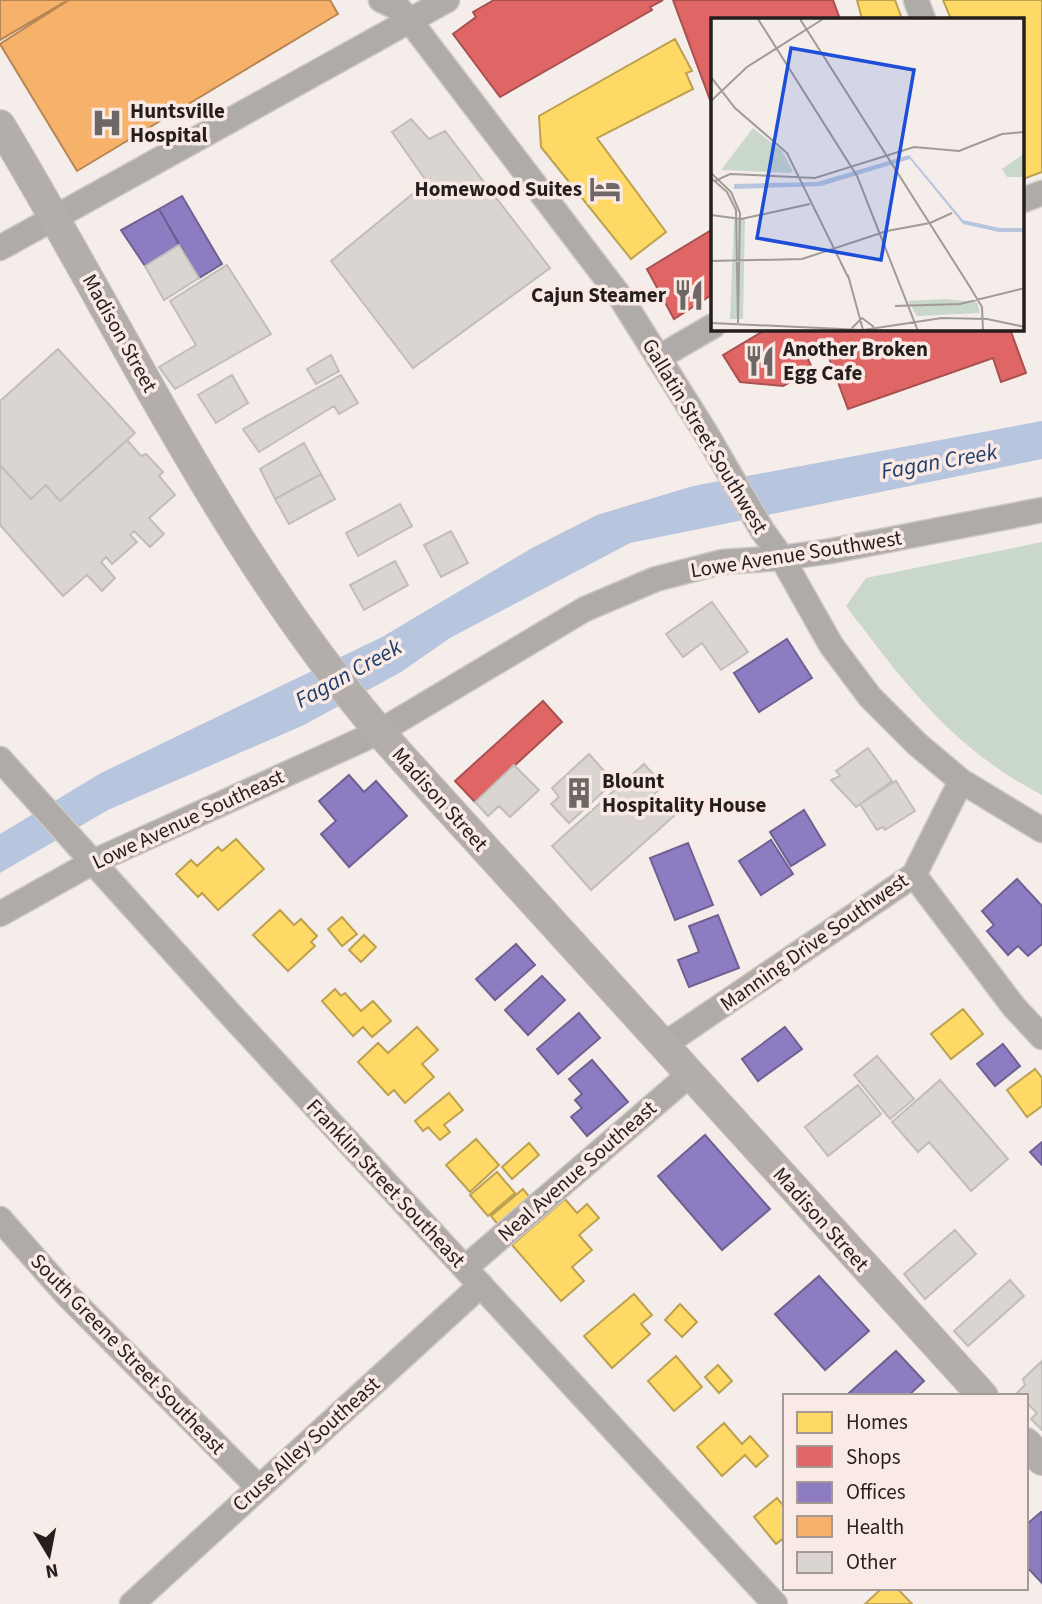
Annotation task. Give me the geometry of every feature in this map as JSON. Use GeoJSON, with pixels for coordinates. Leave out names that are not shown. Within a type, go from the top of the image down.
{"type":"FeatureCollection","features":[{"type":"Feature","properties":{"kind":"main road","name":"Madison Street"},"geometry":{"type":"LineString","coordinates":[[0,125],[56,218],[158,403],[216,500],[318,654],[358,706],[662,1046],[981,1394]]}},
{"type":"Feature","properties":{"kind":"main road"},"geometry":{"type":"LineString","coordinates":[[1028,1445],[1042,1460]]}},
{"type":"Feature","properties":{"kind":"street"},"geometry":{"type":"LineString","coordinates":[[0,248],[56,218],[397,7],[447,0]]}},
{"type":"Feature","properties":{"kind":"street"},"geometry":{"type":"LineString","coordinates":[[916,0],[923,18]]}},
{"type":"Feature","properties":{"kind":"street","name":"Gallatin Street Southwest"},"geometry":{"type":"LineString","coordinates":[[397,7],[619,295],[707,435],[762,530],[782,558],[831,645],[870,696],[917,744],[961,781],[1042,830]]}},
{"type":"Feature","properties":{"kind":"street"},"geometry":{"type":"LineString","coordinates":[[1024,201],[1042,193]]}},
{"type":"Feature","properties":{"kind":"street"},"geometry":{"type":"LineString","coordinates":[[657,358],[711,327]]}},
{"type":"Feature","properties":{"kind":"street","name":"Lowe Avenue Southwest"},"geometry":{"type":"LineString","coordinates":[[379,732],[585,609],[656,579],[722,562],[782,558],[1042,510]]}},
{"type":"Feature","properties":{"kind":"street","name":"Lowe Avenue Southeast"},"geometry":{"type":"LineString","coordinates":[[0,914],[93,862],[379,732]]}},
{"type":"Feature","properties":{"kind":"street","name":"Franklin Street Southeast"},"geometry":{"type":"LineString","coordinates":[[0,759],[775,1604]]}},
{"type":"Feature","properties":{"kind":"street","name":"Manning Drive Southwest"},"geometry":{"type":"LineString","coordinates":[[662,1046],[914,875],[961,781]]}},
{"type":"Feature","properties":{"kind":"street"},"geometry":{"type":"LineString","coordinates":[[914,875],[1014,1007],[1042,1037]]}},
{"type":"Feature","properties":{"kind":"street","name":"Neal Avenue Southeast"},"geometry":{"type":"LineString","coordinates":[[473,1276],[689,1075]]}},
{"type":"Feature","properties":{"kind":"street","name":"South Greene Street Southeast"},"geometry":{"type":"LineString","coordinates":[[0,1219],[68,1296],[258,1487]]}},
{"type":"Feature","properties":{"kind":"street","name":"Cruse Alley Southeast"},"geometry":{"type":"LineString","coordinates":[[132,1604],[258,1487],[473,1276]]}},
{"type":"Feature","properties":{"kind":"shaded area"},"geometry":{"type":"Polygon","coordinates":[[[1042,542],[1042,795],[1010,777],[956,735],[911,688],[846,606],[866,578],[1042,542]]]}},
{"type":"Feature","properties":{"kind":"water","name":"Fagan Creek"},"geometry":{"type":"Polygon","coordinates":[[[1042,421],[1042,459],[630,543],[450,638],[401,672],[304,725],[108,810],[0,873],[0,834],[101,773],[382,637],[532,548],[597,515],[693,486],[1042,421]]]}},
{"type":"Feature","properties":{"kind":"building: Homes"},"geometry":{"type":"Polygon","coordinates":[[[857,0],[895,0],[902,18],[862,18],[857,0]]]}},
{"type":"Feature","properties":{"kind":"building: Homes"},"geometry":{"type":"Polygon","coordinates":[[[943,0],[1042,0],[1042,172],[1024,179],[1024,18],[951,18],[943,0]]]}},
{"type":"Feature","properties":{"kind":"building: Homes","name":"Homewood Suites"},"geometry":{"type":"Polygon","coordinates":[[[675,39],[692,71],[686,73],[693,89],[597,138],[666,232],[631,259],[541,147],[539,116],[675,39]]]}},
{"type":"Feature","properties":{"kind":"building: Homes"},"geometry":{"type":"Polygon","coordinates":[[[236,839],[264,869],[218,910],[202,893],[198,897],[176,874],[191,860],[197,866],[218,847],[222,851],[236,839]]]}},
{"type":"Feature","properties":{"kind":"building: Homes"},"geometry":{"type":"Polygon","coordinates":[[[280,910],[294,925],[301,919],[317,936],[311,942],[315,946],[288,971],[253,935],[280,910]]]}},
{"type":"Feature","properties":{"kind":"building: Homes"},"geometry":{"type":"Polygon","coordinates":[[[342,917],[357,934],[342,946],[328,929],[342,917]]]}},
{"type":"Feature","properties":{"kind":"building: Homes"},"geometry":{"type":"Polygon","coordinates":[[[364,935],[376,947],[361,962],[349,950],[364,935]]]}},
{"type":"Feature","properties":{"kind":"building: Homes"},"geometry":{"type":"Polygon","coordinates":[[[335,989],[341,996],[345,993],[361,1011],[373,1001],[391,1021],[372,1037],[363,1027],[353,1036],[322,1001],[335,989]]]}},
{"type":"Feature","properties":{"kind":"building: Homes"},"geometry":{"type":"Polygon","coordinates":[[[963,1009],[983,1034],[951,1059],[931,1034],[963,1009]]]}},
{"type":"Feature","properties":{"kind":"building: Homes"},"geometry":{"type":"Polygon","coordinates":[[[417,1027],[438,1050],[422,1064],[434,1077],[405,1103],[394,1090],[388,1095],[358,1062],[378,1043],[388,1053],[417,1027]]]}},
{"type":"Feature","properties":{"kind":"building: Homes"},"geometry":{"type":"Polygon","coordinates":[[[1035,1069],[1042,1078],[1042,1106],[1027,1117],[1007,1090],[1035,1069]]]}},
{"type":"Feature","properties":{"kind":"building: Homes"},"geometry":{"type":"Polygon","coordinates":[[[449,1093],[463,1110],[444,1125],[450,1132],[440,1140],[428,1127],[423,1131],[415,1121],[449,1093]]]}},
{"type":"Feature","properties":{"kind":"building: Homes"},"geometry":{"type":"Polygon","coordinates":[[[476,1139],[499,1165],[470,1192],[446,1165],[476,1139]]]}},
{"type":"Feature","properties":{"kind":"building: Homes"},"geometry":{"type":"Polygon","coordinates":[[[529,1143],[539,1155],[512,1179],[502,1167],[529,1143]]]}},
{"type":"Feature","properties":{"kind":"building: Homes"},"geometry":{"type":"Polygon","coordinates":[[[497,1172],[515,1193],[488,1216],[470,1195],[497,1172]]]}},
{"type":"Feature","properties":{"kind":"building: Homes"},"geometry":{"type":"Polygon","coordinates":[[[523,1189],[532,1200],[500,1227],[491,1216],[523,1189]]]}},
{"type":"Feature","properties":{"kind":"building: Homes"},"geometry":{"type":"Polygon","coordinates":[[[565,1199],[577,1213],[587,1204],[599,1218],[579,1235],[592,1250],[572,1267],[584,1281],[561,1301],[512,1245],[565,1199]]]}},
{"type":"Feature","properties":{"kind":"building: Homes"},"geometry":{"type":"Polygon","coordinates":[[[634,1294],[652,1315],[641,1324],[650,1334],[612,1368],[584,1336],[634,1294]]]}},
{"type":"Feature","properties":{"kind":"building: Homes"},"geometry":{"type":"Polygon","coordinates":[[[680,1304],[697,1322],[682,1337],[665,1320],[680,1304]]]}},
{"type":"Feature","properties":{"kind":"building: Homes"},"geometry":{"type":"Polygon","coordinates":[[[676,1356],[702,1387],[674,1411],[648,1381],[676,1356]]]}},
{"type":"Feature","properties":{"kind":"building: Homes"},"geometry":{"type":"Polygon","coordinates":[[[718,1365],[732,1381],[719,1393],[705,1377],[718,1365]]]}},
{"type":"Feature","properties":{"kind":"building: Homes"},"geometry":{"type":"Polygon","coordinates":[[[724,1423],[742,1444],[750,1436],[768,1456],[756,1467],[745,1455],[722,1476],[697,1447],[724,1423]]]}},
{"type":"Feature","properties":{"kind":"building: Homes"},"geometry":{"type":"Polygon","coordinates":[[[777,1498],[783,1503],[783,1539],[776,1544],[754,1517],[777,1498]]]}},
{"type":"Feature","properties":{"kind":"building: Homes"},"geometry":{"type":"Polygon","coordinates":[[[880,1590],[899,1590],[912,1604],[865,1604],[880,1590]]]}},
{"type":"Feature","properties":{"kind":"building: Shops"},"geometry":{"type":"Polygon","coordinates":[[[494,0],[663,0],[650,7],[652,10],[500,97],[453,34],[476,17],[473,12],[494,0]]]}},
{"type":"Feature","properties":{"kind":"building: Shops"},"geometry":{"type":"Polygon","coordinates":[[[673,0],[833,0],[840,18],[711,18],[711,103],[673,0]]]}},
{"type":"Feature","properties":{"kind":"building: Shops"},"geometry":{"type":"Polygon","coordinates":[[[711,230],[711,295],[674,319],[647,269],[711,230]]]}},
{"type":"Feature","properties":{"kind":"building: Shops"},"geometry":{"type":"Polygon","coordinates":[[[764,331],[1011,331],[1026,373],[1001,382],[993,358],[848,409],[826,350],[807,357],[813,370],[783,386],[740,382],[723,355],[764,331]]]}},
{"type":"Feature","properties":{"kind":"building: Shops"},"geometry":{"type":"Polygon","coordinates":[[[543,701],[562,722],[475,802],[455,781],[543,701]]]}},
{"type":"Feature","properties":{"kind":"building: Offices"},"geometry":{"type":"Polygon","coordinates":[[[182,196],[222,264],[199,278],[159,209],[182,196]]]}},
{"type":"Feature","properties":{"kind":"building: Offices"},"geometry":{"type":"Polygon","coordinates":[[[159,209],[179,245],[145,266],[121,230],[159,209]]]}},
{"type":"Feature","properties":{"kind":"building: Offices"},"geometry":{"type":"Polygon","coordinates":[[[787,639],[812,678],[759,712],[734,673],[787,639]]]}},
{"type":"Feature","properties":{"kind":"building: Offices"},"geometry":{"type":"Polygon","coordinates":[[[349,775],[364,792],[376,781],[407,816],[349,867],[321,834],[336,821],[319,801],[349,775]]]}},
{"type":"Feature","properties":{"kind":"building: Offices"},"geometry":{"type":"Polygon","coordinates":[[[804,810],[825,845],[791,866],[770,832],[804,810]]]}},
{"type":"Feature","properties":{"kind":"building: Offices"},"geometry":{"type":"Polygon","coordinates":[[[771,840],[793,874],[761,895],[739,861],[771,840]]]}},
{"type":"Feature","properties":{"kind":"building: Offices"},"geometry":{"type":"Polygon","coordinates":[[[688,843],[713,905],[675,920],[650,858],[688,843]]]}},
{"type":"Feature","properties":{"kind":"building: Offices"},"geometry":{"type":"Polygon","coordinates":[[[1017,879],[1042,906],[1042,944],[1028,956],[1018,946],[1008,955],[987,931],[994,925],[982,911],[1017,879]]]}},
{"type":"Feature","properties":{"kind":"building: Offices"},"geometry":{"type":"Polygon","coordinates":[[[718,915],[739,968],[689,987],[678,960],[699,952],[689,926],[718,915]]]}},
{"type":"Feature","properties":{"kind":"building: Offices"},"geometry":{"type":"Polygon","coordinates":[[[516,944],[535,965],[495,1000],[476,979],[516,944]]]}},
{"type":"Feature","properties":{"kind":"building: Offices"},"geometry":{"type":"Polygon","coordinates":[[[542,976],[565,1000],[528,1035],[505,1010],[542,976]]]}},
{"type":"Feature","properties":{"kind":"building: Offices"},"geometry":{"type":"Polygon","coordinates":[[[579,1013],[600,1038],[558,1074],[537,1049],[579,1013]]]}},
{"type":"Feature","properties":{"kind":"building: Offices"},"geometry":{"type":"Polygon","coordinates":[[[785,1027],[802,1049],[758,1081],[742,1059],[785,1027]]]}},
{"type":"Feature","properties":{"kind":"building: Offices"},"geometry":{"type":"Polygon","coordinates":[[[1003,1044],[1020,1066],[995,1086],[977,1064],[1003,1044]]]}},
{"type":"Feature","properties":{"kind":"building: Offices"},"geometry":{"type":"Polygon","coordinates":[[[592,1060],[628,1102],[587,1136],[571,1117],[582,1108],[575,1100],[582,1094],[569,1079],[592,1060]]]}},
{"type":"Feature","properties":{"kind":"building: Offices"},"geometry":{"type":"Polygon","coordinates":[[[705,1135],[770,1209],[722,1250],[658,1176],[705,1135]]]}},
{"type":"Feature","properties":{"kind":"building: Offices"},"geometry":{"type":"Polygon","coordinates":[[[1042,1142],[1042,1165],[1030,1152],[1042,1142]]]}},
{"type":"Feature","properties":{"kind":"building: Offices"},"geometry":{"type":"Polygon","coordinates":[[[819,1276],[869,1331],[825,1370],[775,1314],[819,1276]]]}},
{"type":"Feature","properties":{"kind":"building: Offices"},"geometry":{"type":"Polygon","coordinates":[[[896,1351],[924,1381],[910,1394],[849,1393],[896,1351]]]}},
{"type":"Feature","properties":{"kind":"building: Offices"},"geometry":{"type":"Polygon","coordinates":[[[1042,1513],[1042,1583],[1028,1568],[1028,1523],[1042,1513]]]}},
{"type":"Feature","properties":{"kind":"building: Health"},"geometry":{"type":"Polygon","coordinates":[[[0,0],[68,0],[0,40],[0,0]]]}},
{"type":"Feature","properties":{"kind":"building: Health","name":"Huntsville Hospital"},"geometry":{"type":"Polygon","coordinates":[[[69,0],[330,0],[338,14],[77,171],[0,44],[69,0]]]}},
{"type":"Feature","properties":{"kind":"building: Other"},"geometry":{"type":"Polygon","coordinates":[[[411,119],[429,139],[445,131],[550,268],[413,368],[331,261],[427,182],[392,132],[411,119]]]}},
{"type":"Feature","properties":{"kind":"building: Other"},"geometry":{"type":"Polygon","coordinates":[[[179,245],[199,278],[164,300],[145,266],[179,245]]]}},
{"type":"Feature","properties":{"kind":"building: Other"},"geometry":{"type":"Polygon","coordinates":[[[227,265],[271,334],[175,389],[159,367],[196,345],[170,301],[227,265]]]}},
{"type":"Feature","properties":{"kind":"building: Other"},"geometry":{"type":"Polygon","coordinates":[[[58,349],[135,433],[60,501],[46,485],[31,499],[0,465],[0,401],[58,349]]]}},
{"type":"Feature","properties":{"kind":"building: Other"},"geometry":{"type":"Polygon","coordinates":[[[331,355],[339,371],[316,384],[307,369],[331,355]]]}},
{"type":"Feature","properties":{"kind":"building: Other"},"geometry":{"type":"Polygon","coordinates":[[[232,375],[248,403],[216,423],[198,395],[232,375]]]}},
{"type":"Feature","properties":{"kind":"building: Other"},"geometry":{"type":"Polygon","coordinates":[[[341,375],[358,403],[339,414],[334,406],[259,452],[243,429],[341,375]]]}},
{"type":"Feature","properties":{"kind":"building: Other"},"geometry":{"type":"Polygon","coordinates":[[[127,440],[141,456],[146,454],[163,472],[159,476],[175,495],[149,518],[164,534],[150,547],[134,531],[130,535],[137,542],[112,564],[106,557],[101,562],[115,578],[102,591],[87,575],[63,596],[0,525],[0,465],[31,499],[46,485],[60,501],[127,440]]]}},
{"type":"Feature","properties":{"kind":"building: Other"},"geometry":{"type":"Polygon","coordinates":[[[304,443],[321,474],[275,499],[260,469],[304,443]]]}},
{"type":"Feature","properties":{"kind":"building: Other"},"geometry":{"type":"Polygon","coordinates":[[[321,474],[335,499],[289,524],[275,499],[321,474]]]}},
{"type":"Feature","properties":{"kind":"building: Other"},"geometry":{"type":"Polygon","coordinates":[[[400,504],[412,526],[358,556],[346,533],[400,504]]]}},
{"type":"Feature","properties":{"kind":"building: Other"},"geometry":{"type":"Polygon","coordinates":[[[451,531],[468,563],[441,577],[424,545],[451,531]]]}},
{"type":"Feature","properties":{"kind":"building: Other"},"geometry":{"type":"Polygon","coordinates":[[[395,561],[408,585],[364,610],[350,585],[395,561]]]}},
{"type":"Feature","properties":{"kind":"building: Other"},"geometry":{"type":"Polygon","coordinates":[[[712,602],[748,652],[721,670],[702,643],[683,657],[666,634],[712,602]]]}},
{"type":"Feature","properties":{"kind":"building: Other"},"geometry":{"type":"Polygon","coordinates":[[[868,748],[892,781],[856,807],[831,780],[840,776],[836,771],[868,748]]]}},
{"type":"Feature","properties":{"kind":"building: Other","name":"Blount Hospitality House"},"geometry":{"type":"Polygon","coordinates":[[[589,754],[614,782],[569,823],[551,804],[559,797],[552,788],[589,754]]]}},
{"type":"Feature","properties":{"kind":"building: Other"},"geometry":{"type":"Polygon","coordinates":[[[644,764],[664,786],[654,794],[674,816],[591,890],[552,846],[644,764]]]}},
{"type":"Feature","properties":{"kind":"building: Other"},"geometry":{"type":"Polygon","coordinates":[[[514,765],[539,790],[510,817],[499,806],[488,816],[475,802],[514,765]]]}},
{"type":"Feature","properties":{"kind":"building: Other"},"geometry":{"type":"Polygon","coordinates":[[[896,781],[915,811],[885,830],[883,827],[877,830],[860,804],[896,781]]]}},
{"type":"Feature","properties":{"kind":"building: Other"},"geometry":{"type":"Polygon","coordinates":[[[877,1056],[914,1099],[890,1119],[854,1075],[877,1056]]]}},
{"type":"Feature","properties":{"kind":"building: Other"},"geometry":{"type":"Polygon","coordinates":[[[940,1080],[1008,1159],[971,1191],[929,1142],[918,1152],[892,1122],[940,1080]]]}},
{"type":"Feature","properties":{"kind":"building: Other"},"geometry":{"type":"Polygon","coordinates":[[[858,1085],[881,1114],[828,1156],[805,1127],[858,1085]]]}},
{"type":"Feature","properties":{"kind":"building: Other"},"geometry":{"type":"Polygon","coordinates":[[[955,1230],[976,1254],[925,1299],[904,1274],[955,1230]]]}},
{"type":"Feature","properties":{"kind":"building: Other"},"geometry":{"type":"Polygon","coordinates":[[[1010,1280],[1024,1296],[968,1346],[954,1331],[1010,1280]]]}},
{"type":"Feature","properties":{"kind":"building: Other"},"geometry":{"type":"Polygon","coordinates":[[[1042,1361],[1042,1430],[1031,1419],[1037,1413],[1028,1404],[1028,1394],[1017,1393],[1025,1385],[1023,1379],[1042,1361]]]}},
{"type":"Feature","properties":{"kind":"place","name":"Huntsville Hospital"},"geometry":{"type":"Point","coordinates":[107,123]}},
{"type":"Feature","properties":{"kind":"place","name":"Homewood Suites"},"geometry":{"type":"Point","coordinates":[605,189]}},
{"type":"Feature","properties":{"kind":"place","name":"Cajun Steamer"},"geometry":{"type":"Point","coordinates":[689,295]}},
{"type":"Feature","properties":{"kind":"place","name":"Another Broken Egg Cafe"},"geometry":{"type":"Point","coordinates":[760,361]}},
{"type":"Feature","properties":{"kind":"place","name":"Blount Hospitality House"},"geometry":{"type":"Point","coordinates":[579,793]}}]}
